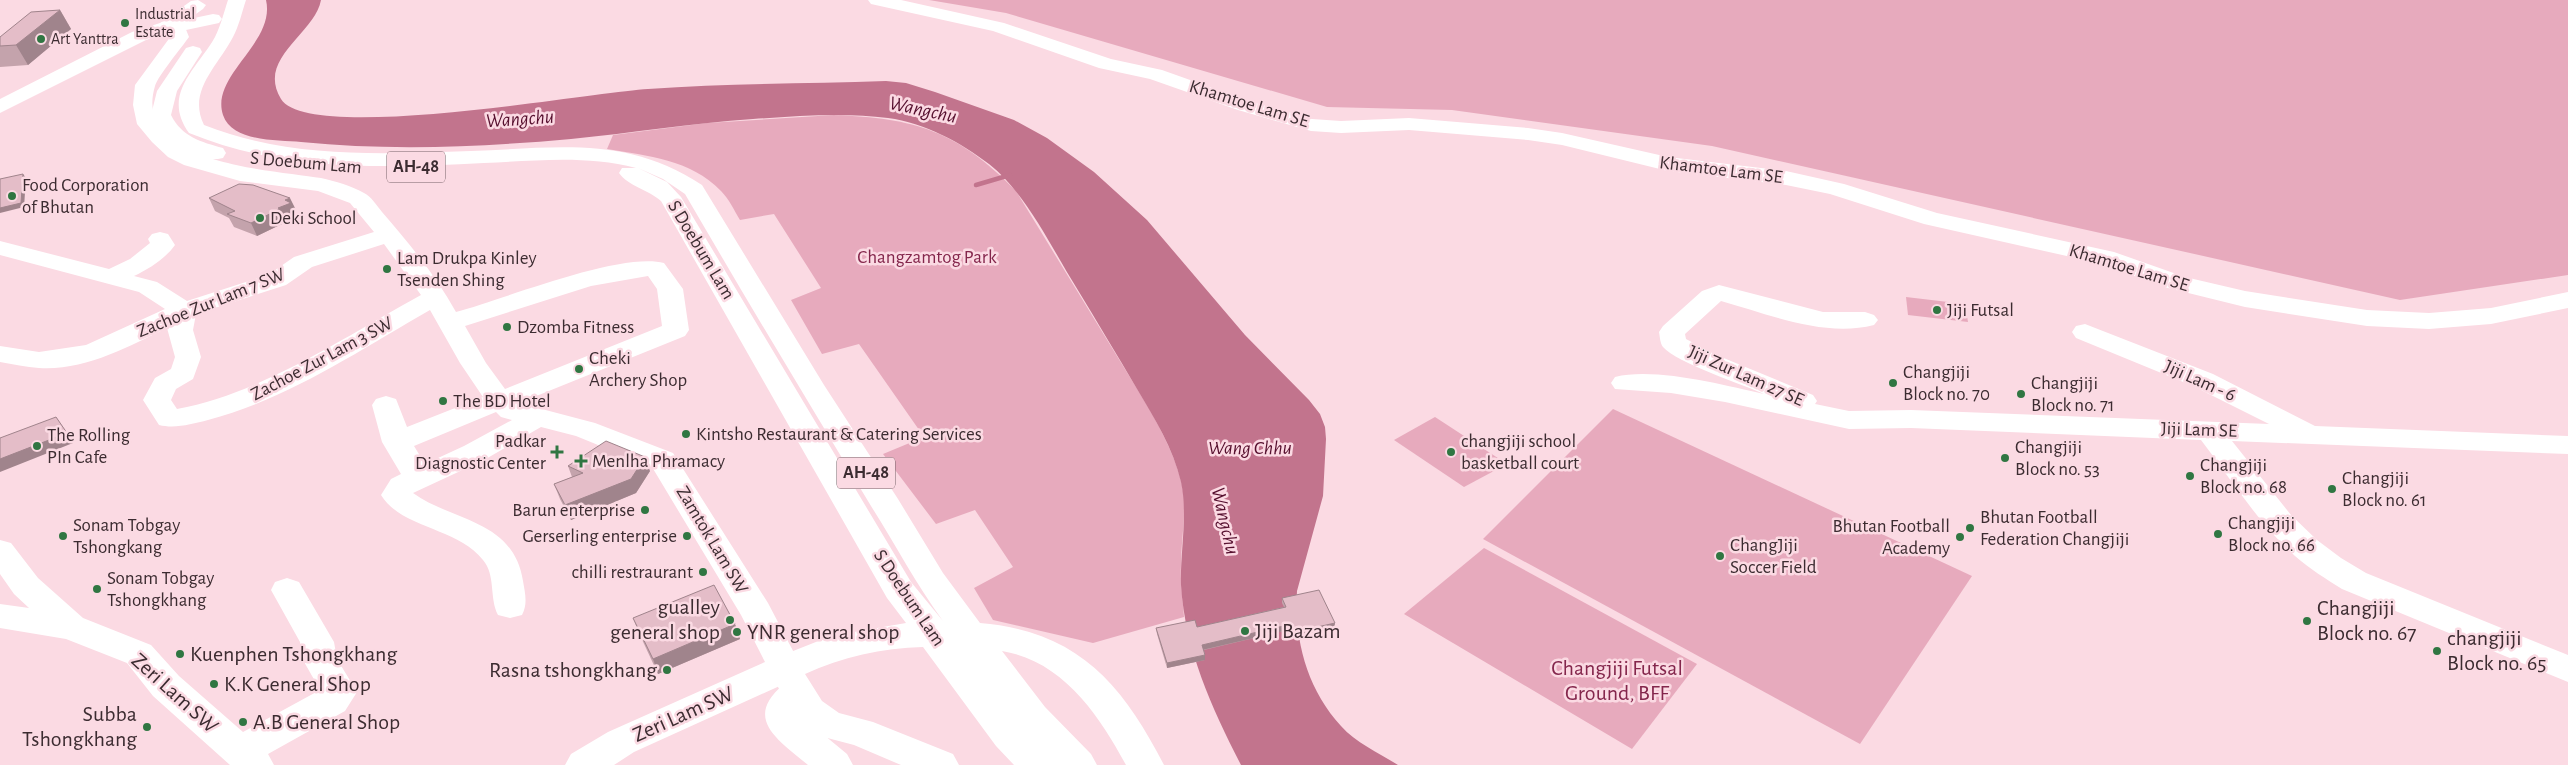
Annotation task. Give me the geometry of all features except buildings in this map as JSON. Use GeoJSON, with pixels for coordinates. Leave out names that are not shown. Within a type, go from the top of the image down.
{"type":"FeatureCollection","features":[{"type":"Feature","properties":{"kind":"main road","name":"AH-48"},"geometry":{"type":"LineString","coordinates":[[211,14],[237,0]]}},
{"type":"Feature","properties":{"kind":"main road","name":"Khamtoe Lam SE"},"geometry":{"type":"LineString","coordinates":[[877,0],[998,27],[1106,64],[1155,74],[1252,108],[1311,125],[1355,127],[1409,124],[1528,134],[1562,139],[1668,164],[1786,178],[1844,191],[1932,220],[2105,257],[2177,284],[2245,299],[2367,318],[2429,321],[2491,316],[2568,300]]}},
{"type":"Feature","properties":{"kind":"main road"},"geometry":{"type":"LineString","coordinates":[[178,36],[198,11],[211,14]]}},
{"type":"Feature","properties":{"kind":"main road","name":"S Doebum Lam"},"geometry":{"type":"LineString","coordinates":[[211,14],[178,36],[161,115],[170,133],[196,148],[215,153],[285,164],[372,169],[583,163],[628,172],[659,187],[670,197],[732,300],[783,394],[899,590],[1009,736],[1038,765]]}},
{"type":"Feature","properties":{"kind":"main road"},"geometry":{"type":"LineString","coordinates":[[0,108],[129,42],[178,36],[211,14]]}},
{"type":"Feature","properties":{"kind":"main road","name":"S Doebum Lam"},"geometry":{"type":"LineString","coordinates":[[178,36],[188,95],[187,102],[193,124],[201,132],[236,145],[292,154],[342,158],[436,159],[566,153],[610,155],[659,168],[694,190],[810,385],[887,506],[931,581],[1032,717],[1078,765]]}},
{"type":"Feature","properties":{"kind":"main road","name":"Zamtok Lam SW"},"geometry":{"type":"LineString","coordinates":[[178,36],[173,48],[145,86],[143,105],[147,124],[159,138],[176,152],[192,160],[240,174],[322,184],[358,198],[389,235],[435,297],[473,364],[511,411],[586,429],[663,460],[756,612],[791,681],[809,711],[829,725],[860,732],[940,765]]}},
{"type":"Feature","properties":{"kind":"main road","name":"Zachoe Zur Lam 7 SW"},"geometry":{"type":"LineString","coordinates":[[0,354],[39,360],[78,355],[111,345],[184,310],[276,280],[304,262],[389,235]]}},
{"type":"Feature","properties":{"kind":"main road"},"geometry":{"type":"LineString","coordinates":[[111,278],[139,264],[163,245],[160,239]]}},
{"type":"Feature","properties":{"kind":"main road"},"geometry":{"type":"LineString","coordinates":[[0,248],[148,287],[184,310]]}},
{"type":"Feature","properties":{"kind":"main road"},"geometry":{"type":"LineString","coordinates":[[397,442],[676,330],[670,289],[655,268],[623,270],[556,288],[511,304],[449,322]]}},
{"type":"Feature","properties":{"kind":"main road","name":"Jiji Zur Lam 27 SE"},"geometry":{"type":"LineString","coordinates":[[1831,415],[1780,389],[1699,358],[1674,343],[1672,332],[1711,296],[1719,293],[1823,320],[1865,320]]}},
{"type":"Feature","properties":{"kind":"main road","name":"Zachoe Zur Lam 3 SW"},"geometry":{"type":"LineString","coordinates":[[184,310],[180,330],[188,357],[182,373],[165,384],[158,400],[169,420],[224,408],[266,392],[435,297]]}},
{"type":"Feature","properties":{"kind":"main road","name":"Jiji Lam - 6"},"geometry":{"type":"LineString","coordinates":[[2085,332],[2202,380],[2314,435]]}},
{"type":"Feature","properties":{"kind":"main road","name":"Jiji Zur Lam 27 SE"},"geometry":{"type":"LineString","coordinates":[[1625,383],[1671,385],[1831,415]]}},
{"type":"Feature","properties":{"kind":"main road"},"geometry":{"type":"LineString","coordinates":[[386,406],[397,442],[411,469],[421,477]]}},
{"type":"Feature","properties":{"kind":"main road","name":"Jiji Lam SE"},"geometry":{"type":"LineString","coordinates":[[1831,415],[1849,420],[1911,419],[2568,445]]}},
{"type":"Feature","properties":{"kind":"main road"},"geometry":{"type":"LineString","coordinates":[[510,606],[504,568],[497,554],[485,542],[441,519],[408,507],[396,495],[402,486],[474,453],[538,417]]}},
{"type":"Feature","properties":{"kind":"main road"},"geometry":{"type":"LineString","coordinates":[[2209,430],[2235,463],[2246,482],[2305,547],[2327,564],[2354,581],[2568,669]]}},
{"type":"Feature","properties":{"kind":"main road"},"geometry":{"type":"LineString","coordinates":[[0,551],[26,586],[71,627]]}},
{"type":"Feature","properties":{"kind":"main road"},"geometry":{"type":"LineString","coordinates":[[247,758],[332,701],[339,692],[320,660],[316,642],[288,590]]}},
{"type":"Feature","properties":{"kind":"main road","name":"Zeri Lam SW"},"geometry":{"type":"LineString","coordinates":[[0,616],[71,627],[139,654],[166,686],[247,758]]}},
{"type":"Feature","properties":{"kind":"main road","name":"Zeri Lam SW"},"geometry":{"type":"LineString","coordinates":[[592,763],[621,742],[791,681],[830,649],[900,636],[948,634],[1008,638],[1038,646],[1063,660],[1080,673],[1118,720],[1145,765]]}},
{"type":"Feature","properties":{"kind":"main road"},"geometry":{"type":"LineString","coordinates":[[791,681],[783,705],[783,718],[789,727],[834,765]]}},
{"type":"Feature","properties":{"kind":"green space"},"geometry":{"type":"Polygon","coordinates":[[[929,0],[2568,0],[2568,275],[2400,300],[1712,146],[1452,110],[1327,107],[1006,13],[929,0]]]}},
{"type":"Feature","properties":{"kind":"green space","name":"Changzamtog Park"},"geometry":{"type":"Polygon","coordinates":[[[834,115],[888,120],[934,132],[954,141],[974,154],[1016,191],[1150,410],[1173,456],[1182,485],[1183,495],[1181,585],[1184,617],[1093,643],[993,620],[974,588],[1013,567],[975,510],[936,524],[883,454],[924,437],[859,344],[822,354],[791,300],[821,288],[774,214],[740,220],[721,191],[696,172],[682,165],[653,157],[607,149],[613,135],[707,123],[834,115]]]}},
{"type":"Feature","properties":{"kind":"green space","name":"Jiji Futsal"},"geometry":{"type":"Polygon","coordinates":[[[1906,297],[1965,304],[1968,322],[1908,315],[1906,297]]]}},
{"type":"Feature","properties":{"kind":"green space","name":"ChangJiji Soccer Field"},"geometry":{"type":"Polygon","coordinates":[[[1613,409],[1972,576],[1860,744],[1483,539],[1613,409]]]}},
{"type":"Feature","properties":{"kind":"green space","name":"changjiji school basketball court"},"geometry":{"type":"Polygon","coordinates":[[[1435,417],[1507,464],[1464,487],[1394,440],[1435,417]]]}},
{"type":"Feature","properties":{"kind":"green space","name":"Changjiji Futsal Ground, BFF"},"geometry":{"type":"Polygon","coordinates":[[[1484,548],[1697,664],[1632,749],[1404,614],[1484,548]]]}},
{"type":"Feature","properties":{"kind":"water","name":"Wang Chhu"},"geometry":{"type":"Polygon","coordinates":[[[266,0],[321,0],[317,12],[289,47],[276,71],[275,84],[281,99],[303,112],[342,117],[395,116],[454,112],[648,89],[886,81],[906,83],[935,92],[1014,120],[1047,138],[1094,172],[1147,220],[1245,335],[1309,400],[1320,414],[1325,427],[1326,439],[1323,496],[1297,591],[1298,628],[1305,663],[1319,696],[1341,726],[1354,738],[1398,765],[1241,765],[1210,700],[1188,633],[1181,585],[1184,520],[1183,495],[1178,469],[1173,457],[1150,411],[1037,221],[1015,190],[989,164],[978,156],[954,141],[915,124],[888,118],[855,115],[730,121],[571,139],[470,146],[335,145],[257,138],[246,135],[228,124],[223,115],[222,100],[226,86],[234,72],[262,30],[266,16],[266,0]]]}},
{"type":"Feature","properties":{"kind":"waterway"},"geometry":{"type":"LineString","coordinates":[[976,185],[1010,175]]}},
{"type":"Feature","properties":{"kind":"place","name":"Industrial Estate"},"geometry":{"type":"Point","coordinates":[125,23]}},
{"type":"Feature","properties":{"kind":"place","name":"Art Yanttra"},"geometry":{"type":"Point","coordinates":[41,39]}},
{"type":"Feature","properties":{"kind":"place","name":"Food Corporation of Bhutan"},"geometry":{"type":"Point","coordinates":[12,196]}},
{"type":"Feature","properties":{"kind":"place","name":"Deki School"},"geometry":{"type":"Point","coordinates":[260,218]}},
{"type":"Feature","properties":{"kind":"place","name":"Lam Drukpa Kinley Tsenden Shing"},"geometry":{"type":"Point","coordinates":[387,269]}},
{"type":"Feature","properties":{"kind":"place","name":"Jiji Futsal"},"geometry":{"type":"Point","coordinates":[1937,310]}},
{"type":"Feature","properties":{"kind":"place","name":"Dzomba Fitness"},"geometry":{"type":"Point","coordinates":[507,327]}},
{"type":"Feature","properties":{"kind":"place","name":"Cheki Archery Shop"},"geometry":{"type":"Point","coordinates":[579,369]}},
{"type":"Feature","properties":{"kind":"place","name":"Changjiji Block no. 70"},"geometry":{"type":"Point","coordinates":[1893,383]}},
{"type":"Feature","properties":{"kind":"place","name":"Changjiji Block no. 71"},"geometry":{"type":"Point","coordinates":[2021,394]}},
{"type":"Feature","properties":{"kind":"place","name":"The BD Hotel"},"geometry":{"type":"Point","coordinates":[443,401]}},
{"type":"Feature","properties":{"kind":"place","name":"Kintsho Restaurant & Catering Services"},"geometry":{"type":"Point","coordinates":[686,434]}},
{"type":"Feature","properties":{"kind":"place","name":"The Rolling PIn Cafe"},"geometry":{"type":"Point","coordinates":[37,446]}},
{"type":"Feature","properties":{"kind":"place","name":"Padkar Diagnostic Center"},"geometry":{"type":"Point","coordinates":[557,452]}},
{"type":"Feature","properties":{"kind":"place","name":"changjiji school basketball court"},"geometry":{"type":"Point","coordinates":[1451,452]}},
{"type":"Feature","properties":{"kind":"place","name":"Changjiji Block no. 53"},"geometry":{"type":"Point","coordinates":[2005,458]}},
{"type":"Feature","properties":{"kind":"place","name":"Menlha Phramacy"},"geometry":{"type":"Point","coordinates":[581,461]}},
{"type":"Feature","properties":{"kind":"place","name":"Changjiji Block no. 68"},"geometry":{"type":"Point","coordinates":[2190,476]}},
{"type":"Feature","properties":{"kind":"place","name":"Changjiji Block no. 61"},"geometry":{"type":"Point","coordinates":[2332,489]}},
{"type":"Feature","properties":{"kind":"place","name":"Barun enterprise"},"geometry":{"type":"Point","coordinates":[645,510]}},
{"type":"Feature","properties":{"kind":"place","name":"Bhutan Football Federation Changjiji"},"geometry":{"type":"Point","coordinates":[1970,528]}},
{"type":"Feature","properties":{"kind":"place","name":"Changjiji Block no. 66"},"geometry":{"type":"Point","coordinates":[2218,534]}},
{"type":"Feature","properties":{"kind":"place","name":"Sonam Tobgay Tshongkang"},"geometry":{"type":"Point","coordinates":[63,536]}},
{"type":"Feature","properties":{"kind":"place","name":"Gerserling enterprise"},"geometry":{"type":"Point","coordinates":[687,536]}},
{"type":"Feature","properties":{"kind":"place","name":"Bhutan Football Academy"},"geometry":{"type":"Point","coordinates":[1960,537]}},
{"type":"Feature","properties":{"kind":"place","name":"ChangJiji Soccer Field"},"geometry":{"type":"Point","coordinates":[1720,556]}},
{"type":"Feature","properties":{"kind":"place","name":"chilli restraurant"},"geometry":{"type":"Point","coordinates":[703,572]}},
{"type":"Feature","properties":{"kind":"place","name":"Sonam Tobgay Tshongkhang"},"geometry":{"type":"Point","coordinates":[97,589]}},
{"type":"Feature","properties":{"kind":"place","name":"gualley general shop"},"geometry":{"type":"Point","coordinates":[730,620]}},
{"type":"Feature","properties":{"kind":"place","name":"Changjiji Block no. 67"},"geometry":{"type":"Point","coordinates":[2307,621]}},
{"type":"Feature","properties":{"kind":"place","name":"Jiji Bazam"},"geometry":{"type":"Point","coordinates":[1245,631]}},
{"type":"Feature","properties":{"kind":"place","name":"YNR general shop"},"geometry":{"type":"Point","coordinates":[737,632]}},
{"type":"Feature","properties":{"kind":"place","name":"changjiji Block no. 65"},"geometry":{"type":"Point","coordinates":[2437,651]}},
{"type":"Feature","properties":{"kind":"place","name":"Kuenphen Tshongkhang"},"geometry":{"type":"Point","coordinates":[180,654]}},
{"type":"Feature","properties":{"kind":"place","name":"Rasna tshongkhang"},"geometry":{"type":"Point","coordinates":[667,670]}},
{"type":"Feature","properties":{"kind":"place","name":"K.K General Shop"},"geometry":{"type":"Point","coordinates":[214,684]}},
{"type":"Feature","properties":{"kind":"place","name":"A.B General Shop"},"geometry":{"type":"Point","coordinates":[243,722]}},
{"type":"Feature","properties":{"kind":"place","name":"Subba Tshongkhang"},"geometry":{"type":"Point","coordinates":[147,727]}},
{"type":"Feature","properties":{"kind":"water label","name":"Wangchu"},"geometry":{"type":"Point","coordinates":[923,110]}},
{"type":"Feature","properties":{"kind":"water label","name":"Wangchu"},"geometry":{"type":"Point","coordinates":[520,119]}},
{"type":"Feature","properties":{"kind":"water label","name":"Wangchu"},"geometry":{"type":"Point","coordinates":[1225,521]}}]}
